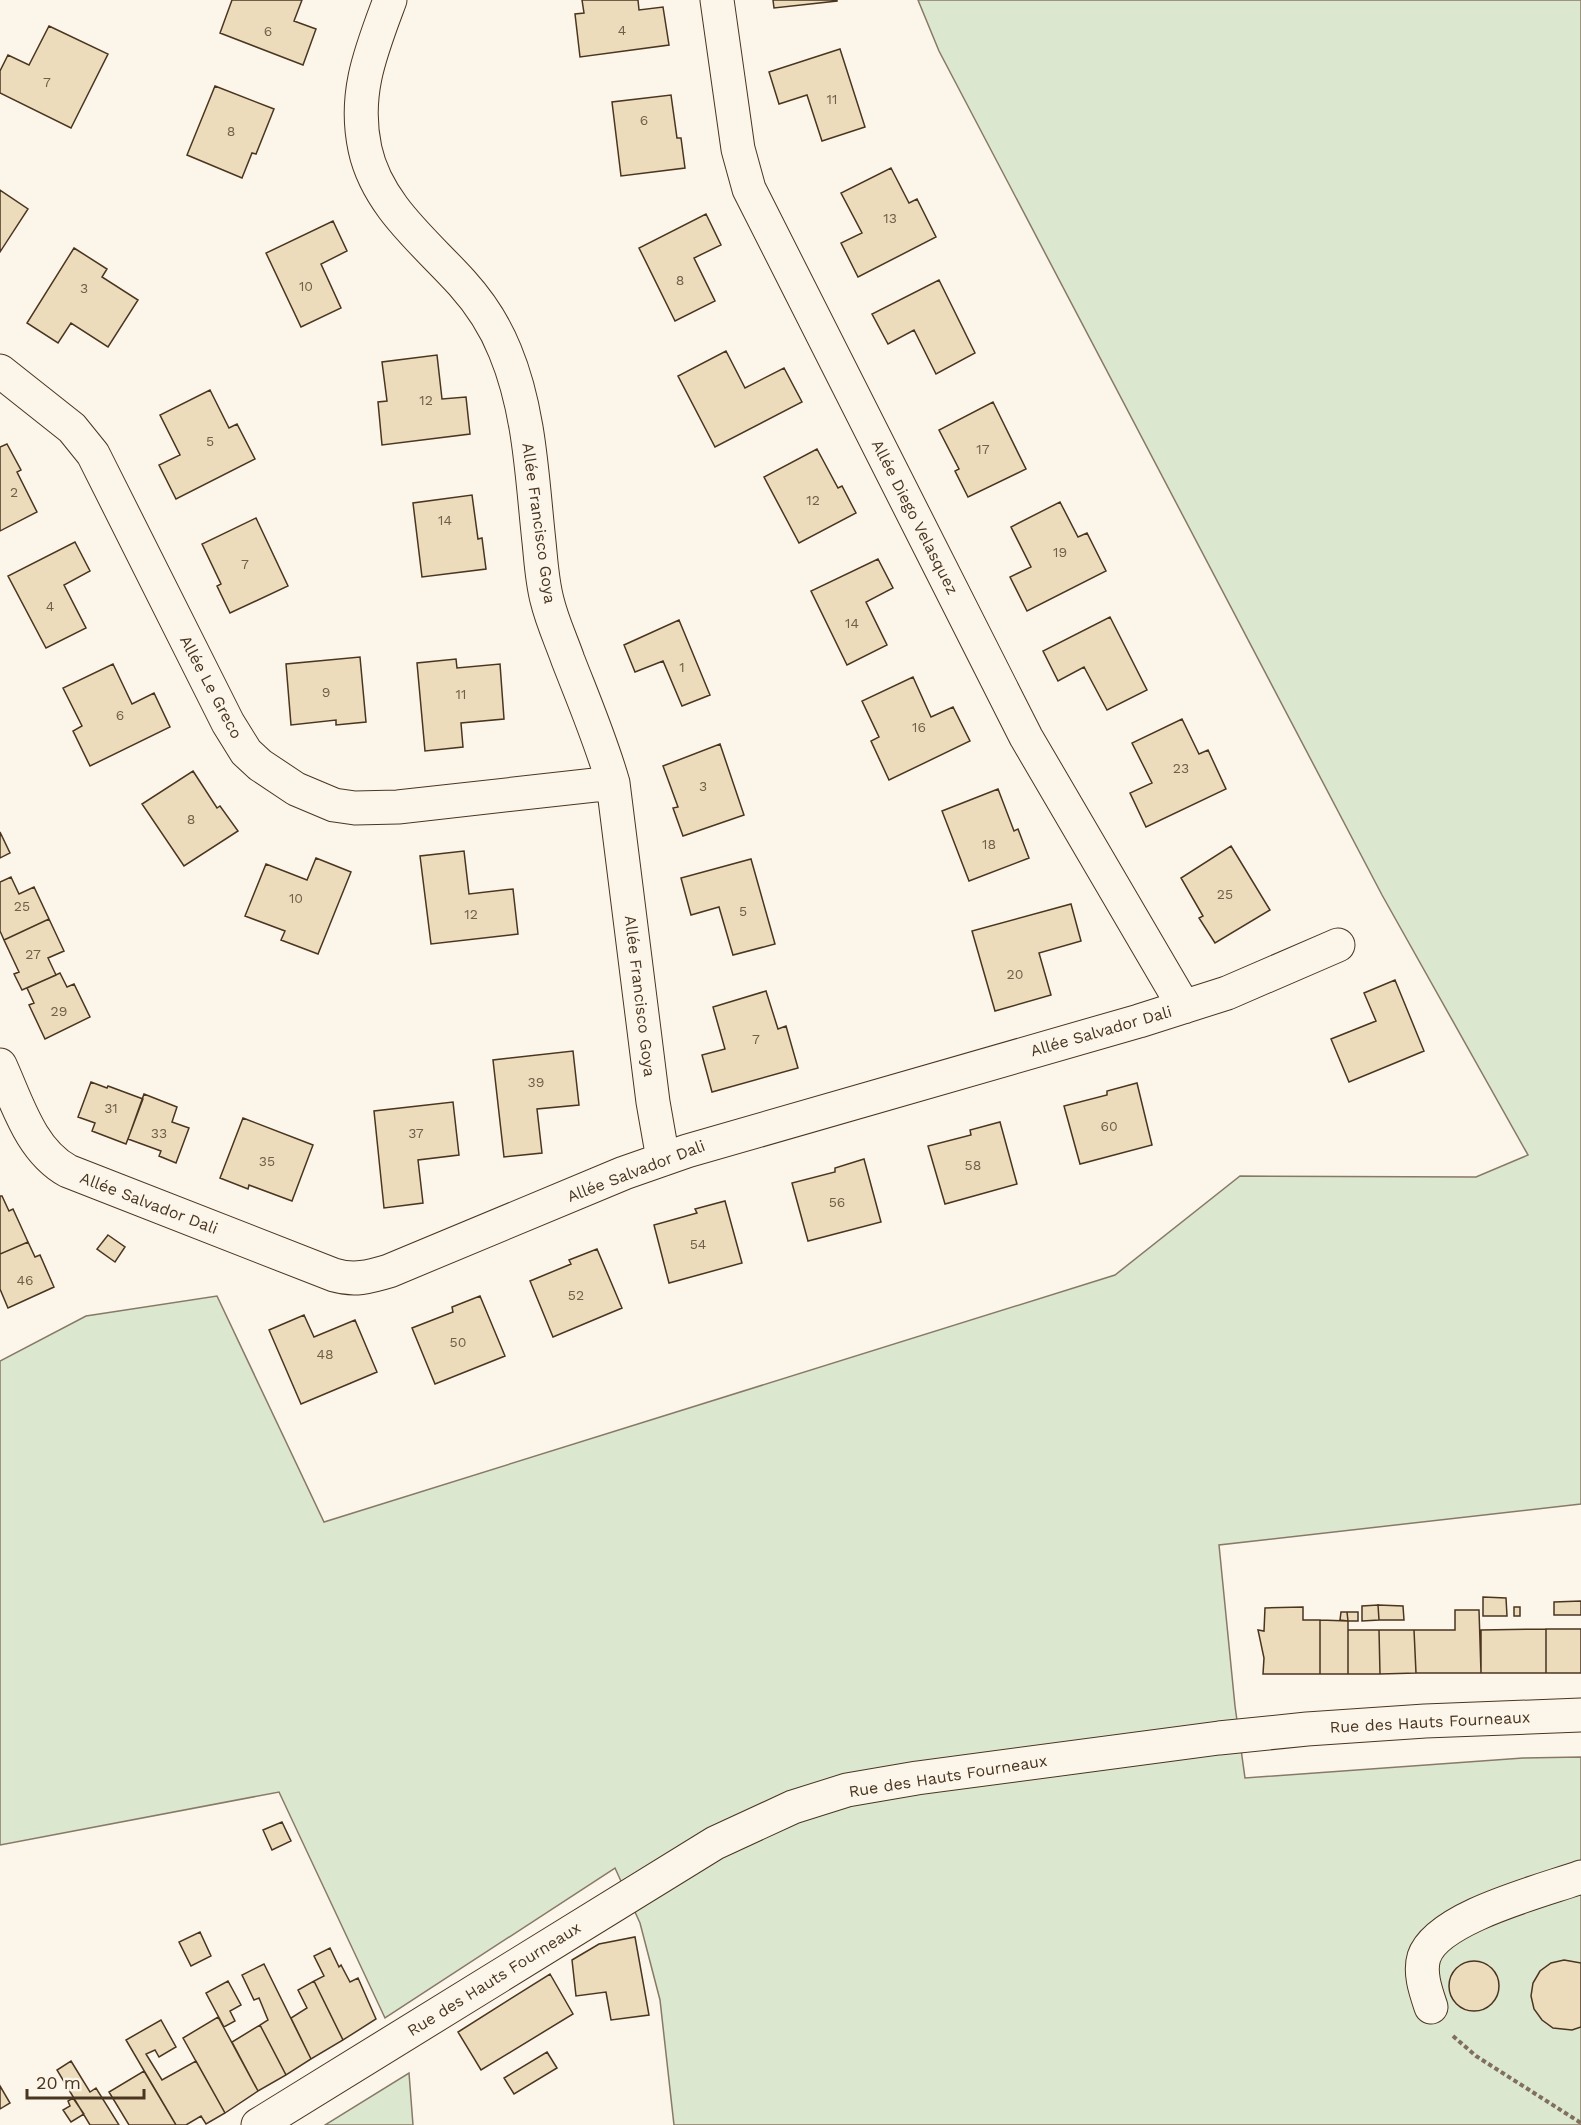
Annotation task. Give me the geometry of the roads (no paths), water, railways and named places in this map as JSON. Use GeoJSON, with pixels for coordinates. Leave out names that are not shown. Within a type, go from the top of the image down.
{"type":"FeatureCollection","features":[{"type":"Feature","properties":{"kind":"street","name":"Allée Francisco Goya"},"geometry":{"type":"LineString","coordinates":[[390,0],[372,48],[363,87],[360,108],[365,150],[372,171],[388,202],[475,299],[487,316],[506,354],[520,391],[547,600],[602,747],[613,783],[653,1102],[663,1159]]}},
{"type":"Feature","properties":{"kind":"street","name":"Allée Diego Velasquez"},"geometry":{"type":"LineString","coordinates":[[717,0],[738,149],[742,170],[753,198],[1026,737],[1184,1007]]}},
{"type":"Feature","properties":{"kind":"street","name":"Allée Le Greco"},"geometry":{"type":"LineString","coordinates":[[0,371],[72,428],[93,454],[228,723],[246,752],[276,777],[316,799],[355,808],[398,807],[613,783]]}},
{"type":"Feature","properties":{"kind":"street","name":"Allée Salvador Dali"},"geometry":{"type":"LineString","coordinates":[[0,1065],[35,1140],[56,1164],[68,1171],[346,1278],[360,1279],[388,1271],[663,1159],[1184,1007],[1227,993],[1338,945]]}},
{"type":"Feature","properties":{"kind":"street","name":"Rue des Hauts Fourneaux"},"geometry":{"type":"LineString","coordinates":[[258,2125],[715,1843],[768,1817],[821,1797],[847,1790],[917,1778],[1249,1735],[1425,1721],[1581,1715]]}},
{"type":"Feature","properties":{"kind":"street"},"geometry":{"type":"LineString","coordinates":[[1431,2007],[1422,1975],[1424,1958],[1430,1945],[1439,1935],[1452,1926],[1491,1908],[1581,1877]]}}]}
